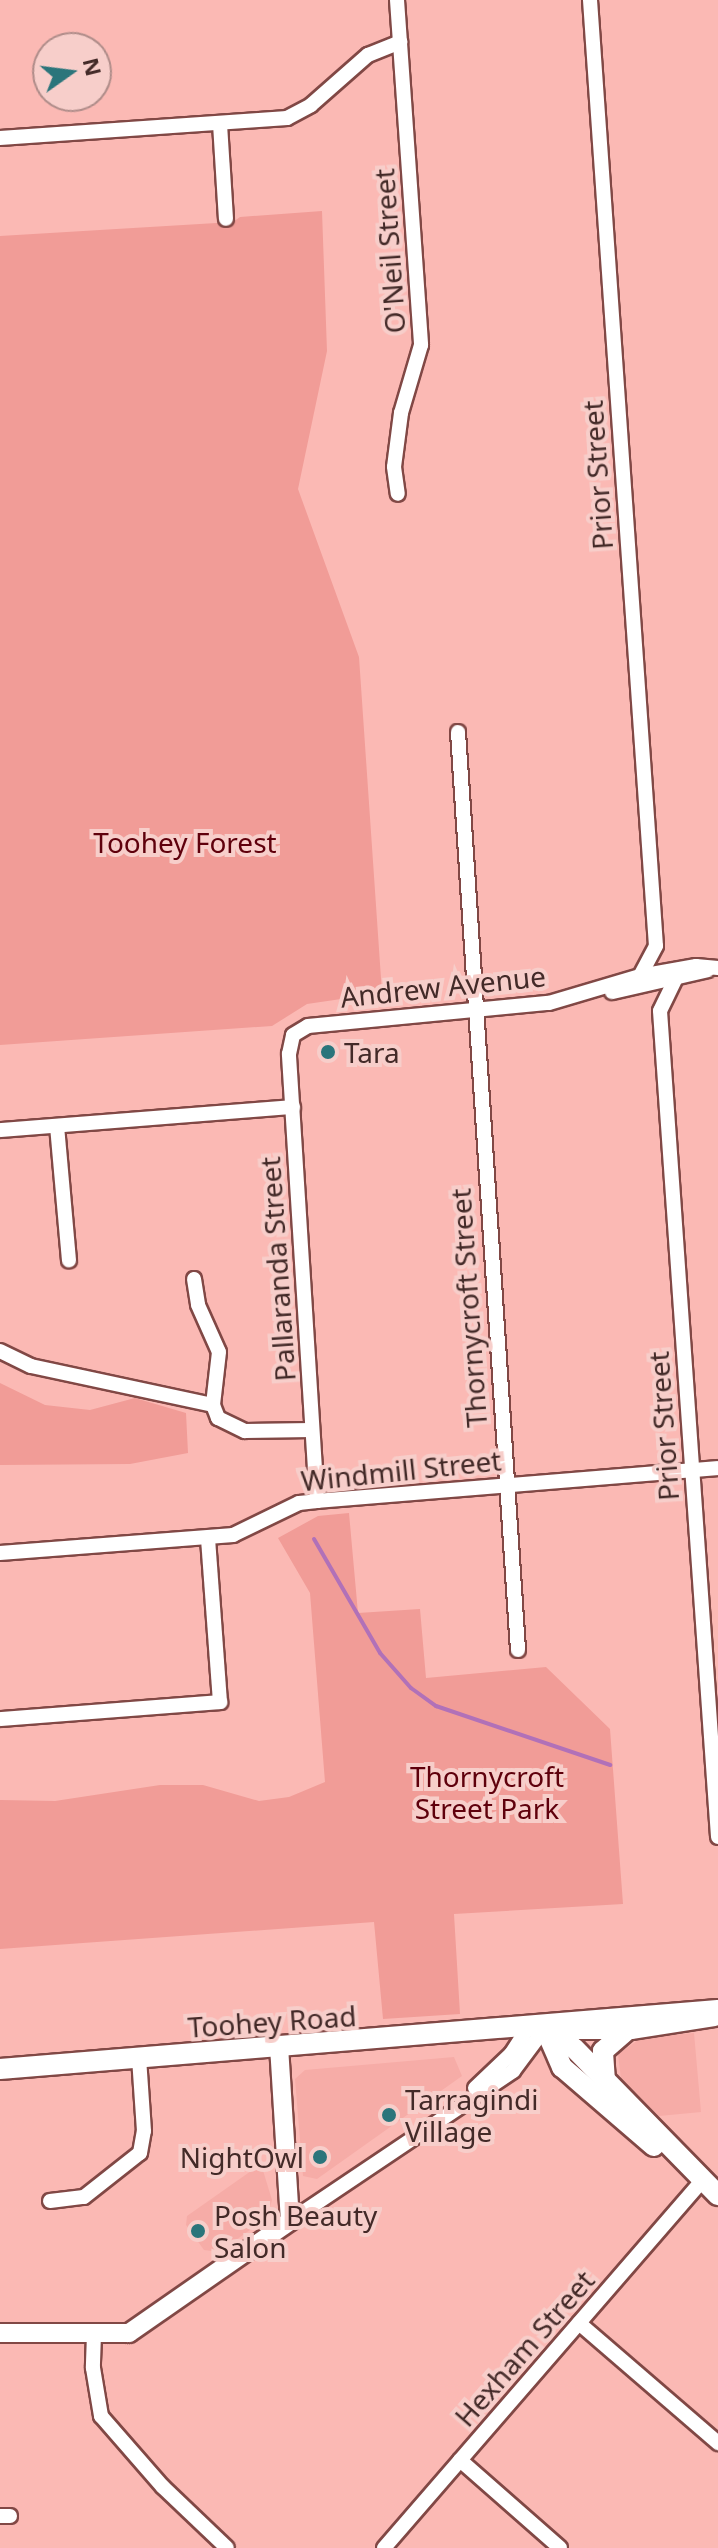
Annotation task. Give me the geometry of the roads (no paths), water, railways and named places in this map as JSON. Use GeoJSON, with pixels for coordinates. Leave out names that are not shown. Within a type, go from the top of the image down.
{"type":"FeatureCollection","features":[{"type":"Feature","properties":{"kind":"main road","name":"Toohey Road"},"geometry":{"type":"LineString","coordinates":[[540,2028],[579,2033],[631,2029],[718,2013]]}},
{"type":"Feature","properties":{"kind":"main road","name":"Toohey Road"},"geometry":{"type":"LineString","coordinates":[[0,2069],[540,2028],[584,2018],[718,2013]]}},
{"type":"Feature","properties":{"kind":"main road"},"geometry":{"type":"LineString","coordinates":[[540,2028],[571,2045],[710,2188]]}},
{"type":"Feature","properties":{"kind":"main road"},"geometry":{"type":"LineString","coordinates":[[540,2028],[564,2069],[710,2188]]}},
{"type":"Feature","properties":{"kind":"main road"},"geometry":{"type":"LineString","coordinates":[[608,2084],[600,2066],[603,2051],[617,2035],[631,2029]]}},
{"type":"Feature","properties":{"kind":"street","name":"O'Neil Street"},"geometry":{"type":"LineString","coordinates":[[397,0],[421,345],[401,413],[394,467],[398,494]]}},
{"type":"Feature","properties":{"kind":"street","name":"Prior Street"},"geometry":{"type":"LineString","coordinates":[[590,0],[656,946]]}},
{"type":"Feature","properties":{"kind":"street"},"geometry":{"type":"LineString","coordinates":[[0,138],[268,121],[299,113],[368,55],[400,42]]}},
{"type":"Feature","properties":{"kind":"street"},"geometry":{"type":"LineString","coordinates":[[220,124],[226,219]]}},
{"type":"Feature","properties":{"kind":"street","name":"Thornycroft Street"},"geometry":{"type":"LineString","coordinates":[[458,732],[518,1650]]}},
{"type":"Feature","properties":{"kind":"street"},"geometry":{"type":"LineString","coordinates":[[660,1011],[640,981],[656,946],[676,974]]}},
{"type":"Feature","properties":{"kind":"street","name":"Andrew Avenue"},"geometry":{"type":"LineString","coordinates":[[293,1035],[308,1026],[549,1003],[640,981],[714,969]]}},
{"type":"Feature","properties":{"kind":"street","name":"Prior Street"},"geometry":{"type":"LineString","coordinates":[[676,974],[660,1011],[718,1837]]}},
{"type":"Feature","properties":{"kind":"street","name":"Pallaranda Street"},"geometry":{"type":"LineString","coordinates":[[293,1035],[293,1107],[317,1501]]}},
{"type":"Feature","properties":{"kind":"street"},"geometry":{"type":"LineString","coordinates":[[0,1130],[293,1107]]}},
{"type":"Feature","properties":{"kind":"street"},"geometry":{"type":"LineString","coordinates":[[57,1126],[69,1260]]}},
{"type":"Feature","properties":{"kind":"street"},"geometry":{"type":"LineString","coordinates":[[194,1279],[198,1305],[219,1352],[213,1405],[218,1418],[234,1429],[312,1430]]}},
{"type":"Feature","properties":{"kind":"street"},"geometry":{"type":"LineString","coordinates":[[0,1351],[31,1366],[213,1405]]}},
{"type":"Feature","properties":{"kind":"street","name":"Windmill Street"},"geometry":{"type":"LineString","coordinates":[[0,1553],[233,1535],[299,1503],[718,1468]]}},
{"type":"Feature","properties":{"kind":"street"},"geometry":{"type":"LineString","coordinates":[[0,1719],[220,1702],[208,1539]]}},
{"type":"Feature","properties":{"kind":"street"},"geometry":{"type":"LineString","coordinates":[[0,2333],[129,2333],[144,2326],[485,2083],[524,2060],[540,2028]]}},
{"type":"Feature","properties":{"kind":"street"},"geometry":{"type":"LineString","coordinates":[[279,2047],[290,2221]]}},
{"type":"Feature","properties":{"kind":"street"},"geometry":{"type":"LineString","coordinates":[[50,2201],[84,2197],[140,2153],[144,2131],[139,2058]]}},
{"type":"Feature","properties":{"kind":"street","name":"Hexham Street"},"geometry":{"type":"LineString","coordinates":[[384,2548],[579,2323],[710,2188]]}},
{"type":"Feature","properties":{"kind":"street"},"geometry":{"type":"LineString","coordinates":[[579,2323],[718,2443]]}},
{"type":"Feature","properties":{"kind":"street"},"geometry":{"type":"LineString","coordinates":[[94,2334],[93,2368],[101,2416],[163,2487],[227,2548]]}},
{"type":"Feature","properties":{"kind":"street"},"geometry":{"type":"LineString","coordinates":[[460,2460],[560,2548]]}},
{"type":"Feature","properties":{"kind":"waterway"},"geometry":{"type":"LineString","coordinates":[[314,1539],[380,1653],[411,1688],[436,1706],[610,1765]]}},
{"type":"Feature","properties":{"kind":"place","name":"Tara"},"geometry":{"type":"Point","coordinates":[328,1052]}},
{"type":"Feature","properties":{"kind":"place","name":"Tarragindi Village"},"geometry":{"type":"Point","coordinates":[389,2115]}},
{"type":"Feature","properties":{"kind":"place","name":"NightOwl"},"geometry":{"type":"Point","coordinates":[320,2157]}},
{"type":"Feature","properties":{"kind":"place","name":"Posh Beauty Salon"},"geometry":{"type":"Point","coordinates":[198,2231]}},
{"type":"Feature","properties":{"kind":"park label","name":"Toohey Forest"},"geometry":{"type":"Point","coordinates":[185,842]}},
{"type":"Feature","properties":{"kind":"park label","name":"Thornycroft Street Park"},"geometry":{"type":"Point","coordinates":[487,1792]}}]}
